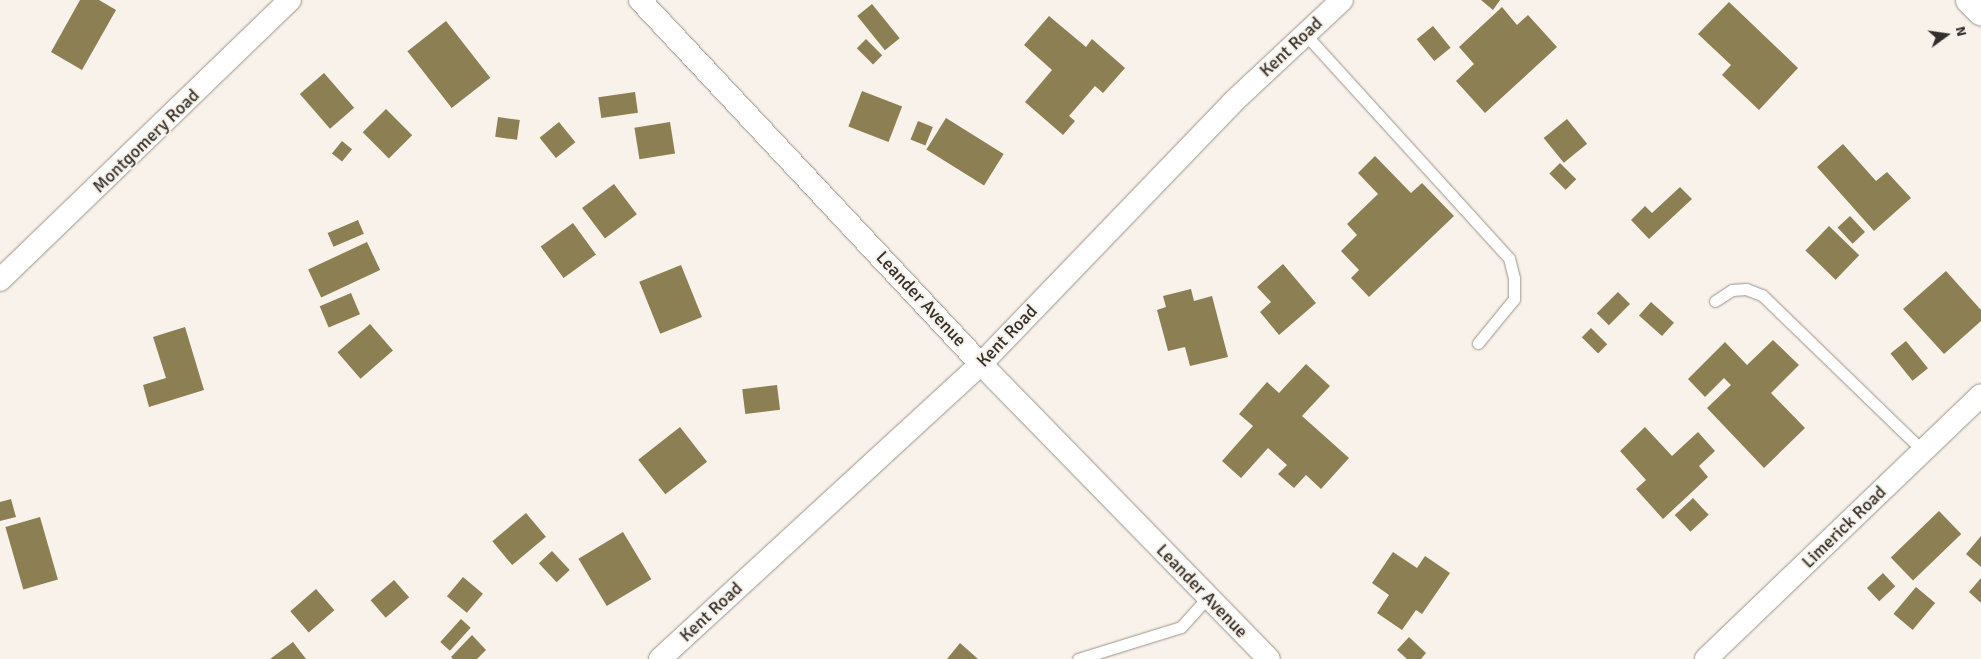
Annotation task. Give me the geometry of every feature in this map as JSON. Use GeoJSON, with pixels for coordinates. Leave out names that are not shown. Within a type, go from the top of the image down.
{"type":"FeatureCollection","features":[{"type":"Feature","properties":{"kind":"main road"},"geometry":{"type":"LineString","coordinates":[[1970,0],[1981,11]]}},
{"type":"Feature","properties":{"kind":"street","name":"Montgomery Road"},"geometry":{"type":"LineString","coordinates":[[0,280],[290,0]]}},
{"type":"Feature","properties":{"kind":"street","name":"Leander Avenue"},"geometry":{"type":"LineString","coordinates":[[640,0],[981,364],[1269,659]]}},
{"type":"Feature","properties":{"kind":"street","name":"Kent Road"},"geometry":{"type":"LineString","coordinates":[[660,659],[981,364],[1233,102],[1342,0]]}},
{"type":"Feature","properties":{"kind":"street","name":"Limerick Road"},"geometry":{"type":"LineString","coordinates":[[1706,659],[1981,395]]}},
{"type":"Feature","properties":{"kind":"lane"},"geometry":{"type":"LineString","coordinates":[[1305,34],[1509,258],[1514,278],[1514,299],[1478,343]]}},
{"type":"Feature","properties":{"kind":"lane"},"geometry":{"type":"LineString","coordinates":[[1715,301],[1732,290],[1746,289],[1762,295],[1923,450]]}},
{"type":"Feature","properties":{"kind":"lane"},"geometry":{"type":"LineString","coordinates":[[1078,659],[1181,627],[1208,597]]}},
{"type":"Feature","properties":{"kind":"building"},"geometry":{"type":"Polygon","coordinates":[[[80,0],[99,0],[116,10],[82,70],[51,52],[80,0]]]}},
{"type":"Feature","properties":{"kind":"building"},"geometry":{"type":"Polygon","coordinates":[[[1481,0],[1500,0],[1493,10],[1481,0]]]}},
{"type":"Feature","properties":{"kind":"building"},"geometry":{"type":"Polygon","coordinates":[[[1729,2],[1798,68],[1759,110],[1722,75],[1731,65],[1698,34],[1729,2]]]}},
{"type":"Feature","properties":{"kind":"building"},"geometry":{"type":"Polygon","coordinates":[[[872,4],[900,38],[885,50],[857,16],[872,4]]]}},
{"type":"Feature","properties":{"kind":"building"},"geometry":{"type":"Polygon","coordinates":[[[1502,7],[1517,25],[1528,15],[1557,47],[1485,113],[1456,81],[1474,64],[1459,47],[1502,7]]]}},
{"type":"Feature","properties":{"kind":"building"},"geometry":{"type":"Polygon","coordinates":[[[1049,16],[1086,47],[1092,39],[1125,68],[1103,93],[1095,86],[1069,116],[1075,121],[1063,135],[1025,102],[1052,70],[1024,45],[1049,16]]]}},
{"type":"Feature","properties":{"kind":"building"},"geometry":{"type":"Polygon","coordinates":[[[446,21],[490,78],[452,108],[407,51],[446,21]]]}},
{"type":"Feature","properties":{"kind":"building"},"geometry":{"type":"Polygon","coordinates":[[[1433,26],[1451,48],[1434,61],[1417,39],[1433,26]]]}},
{"type":"Feature","properties":{"kind":"building"},"geometry":{"type":"Polygon","coordinates":[[[866,39],[882,55],[873,64],[857,48],[866,39]]]}},
{"type":"Feature","properties":{"kind":"building"},"geometry":{"type":"Polygon","coordinates":[[[324,73],[354,108],[330,129],[300,94],[324,73]]]}},
{"type":"Feature","properties":{"kind":"building"},"geometry":{"type":"Polygon","coordinates":[[[862,91],[902,106],[889,142],[848,126],[862,91]]]}},
{"type":"Feature","properties":{"kind":"building"},"geometry":{"type":"Polygon","coordinates":[[[635,92],[638,113],[601,118],[598,97],[635,92]]]}},
{"type":"Feature","properties":{"kind":"building"},"geometry":{"type":"Polygon","coordinates":[[[386,109],[412,135],[389,158],[363,132],[386,109]]]}},
{"type":"Feature","properties":{"kind":"building"},"geometry":{"type":"Polygon","coordinates":[[[498,117],[520,120],[517,140],[495,137],[498,117]]]}},
{"type":"Feature","properties":{"kind":"building"},"geometry":{"type":"Polygon","coordinates":[[[946,118],[1004,154],[984,185],[926,149],[946,118]]]}},
{"type":"Feature","properties":{"kind":"building"},"geometry":{"type":"Polygon","coordinates":[[[1567,119],[1587,144],[1564,163],[1544,138],[1567,119]]]}},
{"type":"Feature","properties":{"kind":"building"},"geometry":{"type":"Polygon","coordinates":[[[918,121],[933,127],[925,146],[911,140],[918,121]]]}},
{"type":"Feature","properties":{"kind":"building"},"geometry":{"type":"Polygon","coordinates":[[[559,122],[575,142],[556,158],[540,138],[559,122]]]}},
{"type":"Feature","properties":{"kind":"building"},"geometry":{"type":"Polygon","coordinates":[[[670,122],[675,154],[639,159],[634,128],[670,122]]]}},
{"type":"Feature","properties":{"kind":"building"},"geometry":{"type":"Polygon","coordinates":[[[342,141],[352,149],[342,162],[332,153],[342,141]]]}},
{"type":"Feature","properties":{"kind":"building"},"geometry":{"type":"Polygon","coordinates":[[[1843,144],[1876,181],[1887,172],[1911,198],[1874,231],[1817,167],[1843,144]]]}},
{"type":"Feature","properties":{"kind":"building"},"geometry":{"type":"Polygon","coordinates":[[[1375,156],[1411,193],[1422,183],[1454,216],[1369,297],[1351,278],[1359,270],[1341,251],[1357,235],[1347,224],[1378,194],[1358,173],[1375,156]]]}},
{"type":"Feature","properties":{"kind":"building"},"geometry":{"type":"Polygon","coordinates":[[[1560,163],[1576,179],[1566,190],[1549,174],[1560,163]]]}},
{"type":"Feature","properties":{"kind":"building"},"geometry":{"type":"Polygon","coordinates":[[[614,184],[637,214],[605,238],[582,208],[614,184]]]}},
{"type":"Feature","properties":{"kind":"building"},"geometry":{"type":"Polygon","coordinates":[[[1680,187],[1692,199],[1649,239],[1631,220],[1645,206],[1652,213],[1680,187]]]}},
{"type":"Feature","properties":{"kind":"building"},"geometry":{"type":"Polygon","coordinates":[[[1850,216],[1865,232],[1853,244],[1838,228],[1850,216]]]}},
{"type":"Feature","properties":{"kind":"building"},"geometry":{"type":"Polygon","coordinates":[[[358,220],[364,234],[333,247],[328,233],[358,220]]]}},
{"type":"Feature","properties":{"kind":"building"},"geometry":{"type":"Polygon","coordinates":[[[573,223],[596,255],[564,278],[541,247],[573,223]]]}},
{"type":"Feature","properties":{"kind":"building"},"geometry":{"type":"Polygon","coordinates":[[[1829,226],[1859,255],[1836,280],[1805,250],[1829,226]]]}},
{"type":"Feature","properties":{"kind":"building"},"geometry":{"type":"Polygon","coordinates":[[[367,242],[380,270],[321,298],[308,269],[367,242]]]}},
{"type":"Feature","properties":{"kind":"building"},"geometry":{"type":"Polygon","coordinates":[[[1283,264],[1316,303],[1279,335],[1260,312],[1271,302],[1257,287],[1283,264]]]}},
{"type":"Feature","properties":{"kind":"building"},"geometry":{"type":"Polygon","coordinates":[[[681,265],[702,317],[660,334],[639,282],[681,265]]]}},
{"type":"Feature","properties":{"kind":"building"},"geometry":{"type":"Polygon","coordinates":[[[1946,271],[1981,310],[1981,321],[1944,354],[1903,309],[1946,271]]]}},
{"type":"Feature","properties":{"kind":"building"},"geometry":{"type":"Polygon","coordinates":[[[1191,289],[1194,301],[1212,296],[1228,357],[1190,366],[1185,347],[1168,351],[1157,310],[1166,307],[1163,296],[1191,289]]]}},
{"type":"Feature","properties":{"kind":"building"},"geometry":{"type":"Polygon","coordinates":[[[1618,292],[1630,304],[1609,325],[1597,313],[1618,292]]]}},
{"type":"Feature","properties":{"kind":"building"},"geometry":{"type":"Polygon","coordinates":[[[351,293],[360,314],[329,327],[320,306],[351,293]]]}},
{"type":"Feature","properties":{"kind":"building"},"geometry":{"type":"Polygon","coordinates":[[[1651,302],[1674,323],[1662,336],[1639,315],[1651,302]]]}},
{"type":"Feature","properties":{"kind":"building"},"geometry":{"type":"Polygon","coordinates":[[[370,324],[393,350],[361,379],[338,352],[370,324]]]}},
{"type":"Feature","properties":{"kind":"building"},"geometry":{"type":"Polygon","coordinates":[[[185,327],[204,390],[149,407],[143,385],[166,378],[153,337],[185,327]]]}},
{"type":"Feature","properties":{"kind":"building"},"geometry":{"type":"Polygon","coordinates":[[[1591,328],[1607,344],[1598,353],[1582,337],[1591,328]]]}},
{"type":"Feature","properties":{"kind":"building"},"geometry":{"type":"Polygon","coordinates":[[[1773,340],[1799,365],[1771,393],[1805,428],[1764,468],[1707,408],[1731,385],[1724,378],[1705,397],[1688,379],[1725,342],[1747,365],[1773,340]]]}},
{"type":"Feature","properties":{"kind":"building"},"geometry":{"type":"Polygon","coordinates":[[[1906,341],[1928,368],[1912,381],[1890,354],[1906,341]]]}},
{"type":"Feature","properties":{"kind":"building"},"geometry":{"type":"Polygon","coordinates":[[[1306,364],[1330,386],[1302,416],[1349,458],[1321,489],[1306,475],[1294,488],[1278,474],[1287,465],[1268,448],[1241,478],[1222,461],[1253,426],[1239,414],[1267,382],[1279,393],[1306,364]]]}},
{"type":"Feature","properties":{"kind":"building"},"geometry":{"type":"Polygon","coordinates":[[[777,385],[780,410],[745,414],[742,389],[777,385]]]}},
{"type":"Feature","properties":{"kind":"building"},"geometry":{"type":"Polygon","coordinates":[[[680,427],[707,462],[665,494],[638,460],[680,427]]]}},
{"type":"Feature","properties":{"kind":"building"},"geometry":{"type":"Polygon","coordinates":[[[1645,427],[1672,456],[1698,432],[1715,451],[1699,466],[1708,477],[1663,519],[1636,489],[1646,480],[1620,451],[1645,427]]]}},
{"type":"Feature","properties":{"kind":"building"},"geometry":{"type":"Polygon","coordinates":[[[1693,498],[1709,515],[1690,532],[1675,515],[1693,498]]]}},
{"type":"Feature","properties":{"kind":"building"},"geometry":{"type":"Polygon","coordinates":[[[11,499],[16,517],[0,521],[0,502],[11,499]]]}},
{"type":"Feature","properties":{"kind":"building"},"geometry":{"type":"Polygon","coordinates":[[[1939,511],[1961,534],[1913,581],[1891,558],[1939,511]]]}},
{"type":"Feature","properties":{"kind":"building"},"geometry":{"type":"Polygon","coordinates":[[[526,513],[546,537],[512,565],[492,541],[526,513]]]}},
{"type":"Feature","properties":{"kind":"building"},"geometry":{"type":"Polygon","coordinates":[[[40,517],[58,579],[23,589],[5,527],[40,517]]]}},
{"type":"Feature","properties":{"kind":"building"},"geometry":{"type":"Polygon","coordinates":[[[623,532],[651,579],[607,606],[578,559],[623,532]]]}},
{"type":"Feature","properties":{"kind":"building"},"geometry":{"type":"Polygon","coordinates":[[[1981,536],[1981,567],[1966,554],[1981,536]]]}},
{"type":"Feature","properties":{"kind":"building"},"geometry":{"type":"Polygon","coordinates":[[[552,551],[570,570],[557,582],[539,563],[552,551]]]}},
{"type":"Feature","properties":{"kind":"building"},"geometry":{"type":"Polygon","coordinates":[[[1393,552],[1417,568],[1425,556],[1450,573],[1422,614],[1416,610],[1402,630],[1377,613],[1389,595],[1372,583],[1393,552]]]}},
{"type":"Feature","properties":{"kind":"building"},"geometry":{"type":"Polygon","coordinates":[[[1883,573],[1895,586],[1879,601],[1867,588],[1883,573]]]}},
{"type":"Feature","properties":{"kind":"building"},"geometry":{"type":"Polygon","coordinates":[[[463,577],[483,594],[467,613],[447,596],[463,577]]]}},
{"type":"Feature","properties":{"kind":"building"},"geometry":{"type":"Polygon","coordinates":[[[1981,578],[1981,603],[1969,592],[1981,578]]]}},
{"type":"Feature","properties":{"kind":"building"},"geometry":{"type":"Polygon","coordinates":[[[394,580],[409,597],[386,618],[371,600],[394,580]]]}},
{"type":"Feature","properties":{"kind":"building"},"geometry":{"type":"Polygon","coordinates":[[[1916,587],[1935,603],[1913,630],[1894,614],[1916,587]]]}},
{"type":"Feature","properties":{"kind":"building"},"geometry":{"type":"Polygon","coordinates":[[[316,589],[334,610],[309,632],[290,611],[316,589]]]}},
{"type":"Feature","properties":{"kind":"building"},"geometry":{"type":"Polygon","coordinates":[[[461,619],[471,628],[450,651],[440,642],[461,619]]]}},
{"type":"Feature","properties":{"kind":"building"},"geometry":{"type":"Polygon","coordinates":[[[472,635],[486,650],[477,659],[453,659],[451,657],[472,635]]]}},
{"type":"Feature","properties":{"kind":"building"},"geometry":{"type":"Polygon","coordinates":[[[1409,637],[1426,653],[1421,659],[1407,659],[1397,650],[1409,637]]]}},
{"type":"Feature","properties":{"kind":"building"},"geometry":{"type":"Polygon","coordinates":[[[293,642],[306,659],[270,659],[293,642]]]}},
{"type":"Feature","properties":{"kind":"building"},"geometry":{"type":"Polygon","coordinates":[[[960,643],[978,659],[947,659],[960,643]]]}}]}
